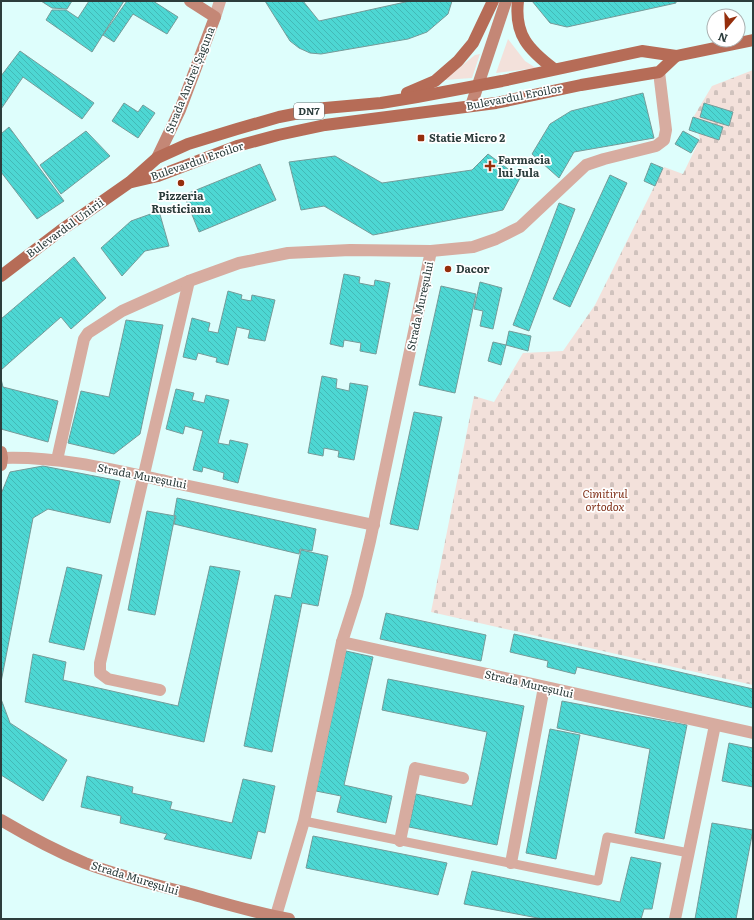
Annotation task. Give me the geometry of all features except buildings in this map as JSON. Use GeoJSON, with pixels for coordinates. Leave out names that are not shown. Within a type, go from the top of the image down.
{"type":"FeatureCollection","features":[{"type":"Feature","properties":{"kind":"main road"},"geometry":{"type":"LineString","coordinates":[[381,103],[435,81],[458,61],[473,43],[493,1]]}},
{"type":"Feature","properties":{"kind":"main road"},"geometry":{"type":"LineString","coordinates":[[518,1],[517,11],[519,27],[525,40],[534,53],[554,69]]}},
{"type":"Feature","properties":{"kind":"main road","name":"Bulevardul Eroilor"},"geometry":{"type":"LineString","coordinates":[[130,182],[157,158],[188,144],[279,117],[325,108],[381,103],[478,85],[642,50],[676,56],[753,40]]}},
{"type":"Feature","properties":{"kind":"main road"},"geometry":{"type":"LineString","coordinates":[[659,72],[676,56]]}},
{"type":"Feature","properties":{"kind":"main road","name":"Bulevardul Eroilor"},"geometry":{"type":"LineString","coordinates":[[130,182],[158,176],[237,146],[325,125],[496,103],[581,85],[659,72]]}},
{"type":"Feature","properties":{"kind":"main road","name":"Bulevardul Unirii"},"geometry":{"type":"LineString","coordinates":[[1,276],[60,231],[130,182]]}},
{"type":"Feature","properties":{"kind":"street"},"geometry":{"type":"LineString","coordinates":[[190,1],[215,17]]}},
{"type":"Feature","properties":{"kind":"street","name":"Strada Andrei Șaguna"},"geometry":{"type":"LineString","coordinates":[[157,158],[180,110],[220,1]]}},
{"type":"Feature","properties":{"kind":"street"},"geometry":{"type":"LineString","coordinates":[[472,106],[506,1]]}},
{"type":"Feature","properties":{"kind":"street","name":"Strada Mureșului"},"geometry":{"type":"LineString","coordinates":[[275,918],[304,821],[342,642],[357,595],[374,525],[431,251],[473,247],[496,239],[520,227],[586,165],[656,146],[664,140],[666,130],[659,72]]}},
{"type":"Feature","properties":{"kind":"street"},"geometry":{"type":"LineString","coordinates":[[57,460],[84,339],[88,333],[122,311],[189,281],[239,263],[288,253],[350,250],[431,251]]}},
{"type":"Feature","properties":{"kind":"street"},"geometry":{"type":"LineString","coordinates":[[160,690],[108,679],[100,673],[100,663],[142,476],[189,281]]}},
{"type":"Feature","properties":{"kind":"street","name":"Strada Mureșului"},"geometry":{"type":"LineString","coordinates":[[1,458],[57,460],[142,476],[374,525]]}},
{"type":"Feature","properties":{"kind":"street","name":"Strada Mureșului"},"geometry":{"type":"LineString","coordinates":[[342,642],[753,733]]}},
{"type":"Feature","properties":{"kind":"street"},"geometry":{"type":"LineString","coordinates":[[511,863],[544,687]]}},
{"type":"Feature","properties":{"kind":"street"},"geometry":{"type":"LineString","coordinates":[[675,919],[715,725]]}},
{"type":"Feature","properties":{"kind":"street"},"geometry":{"type":"LineString","coordinates":[[400,841],[415,768],[463,778]]}},
{"type":"Feature","properties":{"kind":"street","name":"Strada Mureșului"},"geometry":{"type":"LineString","coordinates":[[1,820],[31,838],[86,863],[275,918],[289,919]]}},
{"type":"Feature","properties":{"kind":"lane"},"geometry":{"type":"LineString","coordinates":[[304,821],[598,881],[607,837],[689,853]]}},
{"type":"Feature","properties":{"kind":"green space"},"geometry":{"type":"Polygon","coordinates":[[[508,39],[525,61],[536,68],[496,73],[508,39]]]}},
{"type":"Feature","properties":{"kind":"green space"},"geometry":{"type":"Polygon","coordinates":[[[480,54],[472,78],[444,80],[475,55],[480,54]]]}},
{"type":"Feature","properties":{"kind":"green space","name":"Cimitirul ortodox"},"geometry":{"type":"Polygon","coordinates":[[[753,70],[753,685],[431,612],[474,396],[494,402],[523,353],[563,351],[595,305],[664,167],[683,174],[700,139],[694,116],[712,86],[753,70]]]}},
{"type":"Feature","properties":{"kind":"place","name":"Statie Micro 2"},"geometry":{"type":"Point","coordinates":[421,138]}},
{"type":"Feature","properties":{"kind":"place","name":"Farmacia lui Jula"},"geometry":{"type":"Point","coordinates":[490,166]}},
{"type":"Feature","properties":{"kind":"place","name":"Pizzeria Rusticiana"},"geometry":{"type":"Point","coordinates":[181,183]}},
{"type":"Feature","properties":{"kind":"place","name":"Dacor"},"geometry":{"type":"Point","coordinates":[448,269]}}]}
